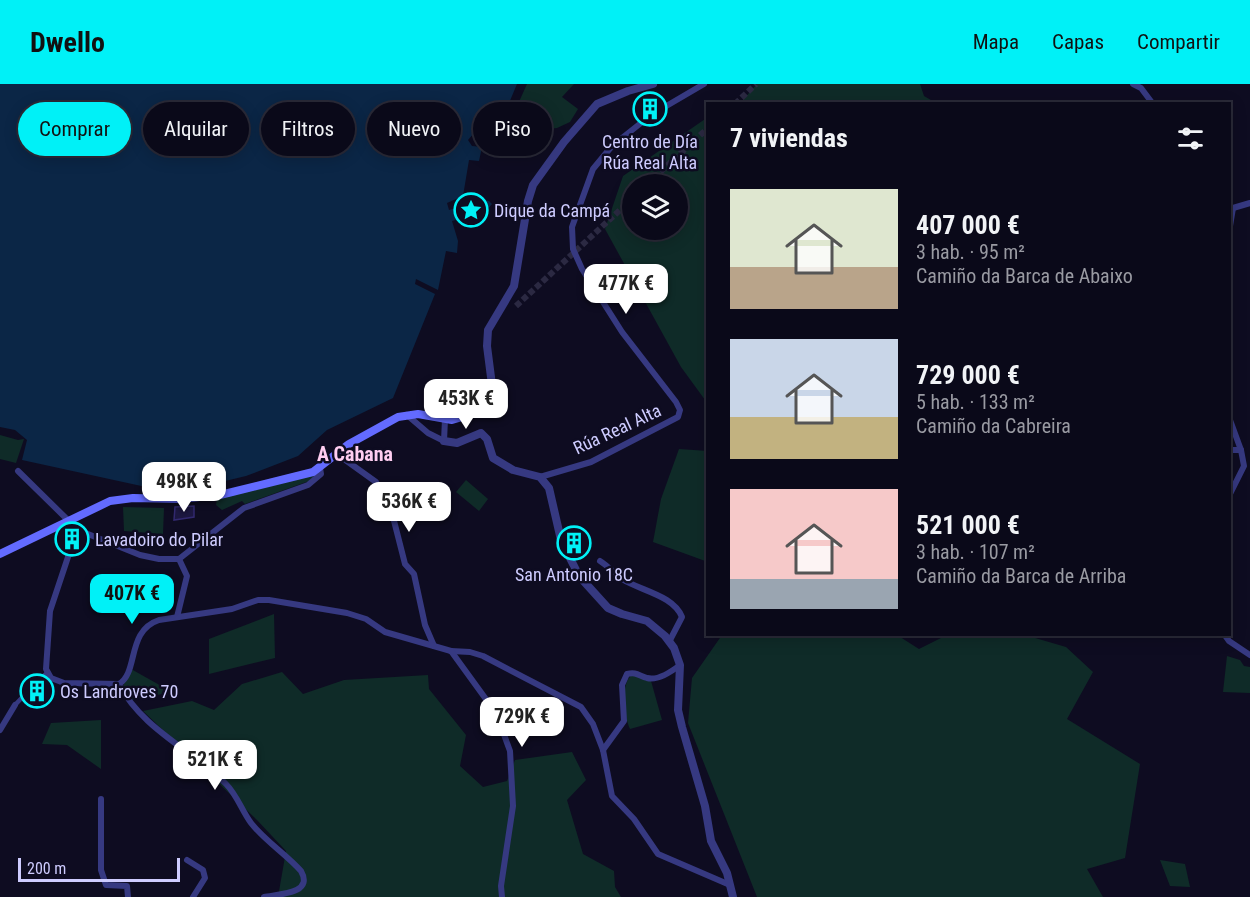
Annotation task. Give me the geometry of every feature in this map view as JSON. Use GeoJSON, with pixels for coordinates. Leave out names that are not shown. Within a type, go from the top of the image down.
{"type":"FeatureCollection","features":[{"type":"Feature","properties":{"kind":"main road"},"geometry":{"type":"LineString","coordinates":[[0,554],[110,501],[188,499],[220,495],[296,478],[320,468],[355,440],[393,419],[407,415],[426,414],[445,419],[464,417],[476,411],[484,402],[492,386]]}},
{"type":"Feature","properties":{"kind":"street"},"geometry":{"type":"LineString","coordinates":[[492,386],[487,346],[488,330],[514,286],[528,201],[533,185],[564,142],[597,104],[628,91],[653,84]]}},
{"type":"Feature","properties":{"kind":"street","name":"Rúa Real Alta"},"geometry":{"type":"LineString","coordinates":[[540,477],[591,462],[678,417],[680,410],[676,402],[622,332],[582,269],[573,249],[572,227],[593,169],[612,146],[651,115],[704,84]]}},
{"type":"Feature","properties":{"kind":"street"},"geometry":{"type":"LineString","coordinates":[[1132,84],[1141,88],[1152,102]]}},
{"type":"Feature","properties":{"kind":"street"},"geometry":{"type":"LineString","coordinates":[[1232,207],[1250,203]]}},
{"type":"Feature","properties":{"kind":"street"},"geometry":{"type":"LineString","coordinates":[[407,415],[428,433],[444,441],[460,442],[481,433],[487,439],[494,458],[509,468],[540,477],[549,488],[561,540],[579,576],[608,608],[622,615],[647,621],[656,627],[669,642],[680,665],[678,710],[682,728],[705,806],[711,842],[733,897]]}},
{"type":"Feature","properties":{"kind":"street"},"geometry":{"type":"LineString","coordinates":[[444,441],[445,419]]}},
{"type":"Feature","properties":{"kind":"street"},"geometry":{"type":"LineString","coordinates":[[1231,423],[1247,466],[1231,492]]}},
{"type":"Feature","properties":{"kind":"street"},"geometry":{"type":"LineString","coordinates":[[1231,450],[1241,450]]}},
{"type":"Feature","properties":{"kind":"street"},"geometry":{"type":"LineString","coordinates":[[337,454],[375,482],[383,494],[393,516],[405,564],[414,574],[425,625],[434,646]]}},
{"type":"Feature","properties":{"kind":"street"},"geometry":{"type":"LineString","coordinates":[[18,471],[78,530],[140,555],[159,559],[179,559],[244,508],[309,485],[321,474],[320,468]]}},
{"type":"Feature","properties":{"kind":"street"},"geometry":{"type":"LineString","coordinates":[[47,674],[50,611],[70,551],[68,522]]}},
{"type":"Feature","properties":{"kind":"street"},"geometry":{"type":"LineString","coordinates":[[177,617],[187,576],[179,559]]}},
{"type":"Feature","properties":{"kind":"street"},"geometry":{"type":"LineString","coordinates":[[600,561],[623,579],[657,595],[680,612],[682,617],[669,642]]}},
{"type":"Feature","properties":{"kind":"street"},"geometry":{"type":"LineString","coordinates":[[47,674],[64,683],[119,684],[126,677],[145,627],[159,620],[232,609],[258,600],[347,613],[366,619],[385,632],[451,651],[470,652],[483,656],[537,686],[574,702],[586,713],[603,750],[612,796],[634,819],[658,854],[730,885]]}},
{"type":"Feature","properties":{"kind":"street"},"geometry":{"type":"LineString","coordinates":[[1225,636],[1250,656]]}},
{"type":"Feature","properties":{"kind":"street"},"geometry":{"type":"LineString","coordinates":[[451,651],[496,713],[510,751],[513,806],[501,886],[502,897]]}},
{"type":"Feature","properties":{"kind":"street"},"geometry":{"type":"LineString","coordinates":[[603,750],[624,721],[622,685],[627,674],[636,673],[654,678],[669,674],[680,665]]}},
{"type":"Feature","properties":{"kind":"street"},"geometry":{"type":"LineString","coordinates":[[0,730],[15,705],[47,674]]}},
{"type":"Feature","properties":{"kind":"street"},"geometry":{"type":"LineString","coordinates":[[119,684],[138,711],[172,742],[226,784],[252,823],[301,871],[304,880],[298,891],[264,897]]}},
{"type":"Feature","properties":{"kind":"street"},"geometry":{"type":"LineString","coordinates":[[101,799],[101,870],[106,885],[128,886],[128,897]]}},
{"type":"Feature","properties":{"kind":"street"},"geometry":{"type":"LineString","coordinates":[[188,860],[203,870],[205,878],[193,897]]}},
{"type":"Feature","properties":{"kind":"green space"},"geometry":{"type":"Polygon","coordinates":[[[527,84],[574,84],[562,97],[578,109],[570,122],[552,128],[552,102],[519,102],[527,84]]]}},
{"type":"Feature","properties":{"kind":"green space"},"geometry":{"type":"Polygon","coordinates":[[[757,84],[920,84],[924,96],[934,102],[740,102],[757,84]]]}},
{"type":"Feature","properties":{"kind":"green space"},"geometry":{"type":"Polygon","coordinates":[[[706,118],[706,401],[681,367],[605,229],[622,179],[622,240],[688,240],[688,174],[626,174],[706,118]]]}},
{"type":"Feature","properties":{"kind":"green space"},"geometry":{"type":"Polygon","coordinates":[[[0,435],[18,440],[24,439],[16,463],[0,459],[0,435]]]}},
{"type":"Feature","properties":{"kind":"green space"},"geometry":{"type":"Polygon","coordinates":[[[679,449],[706,451],[706,561],[653,542],[661,499],[679,449]]]}},
{"type":"Feature","properties":{"kind":"green space"},"geometry":{"type":"Polygon","coordinates":[[[315,474],[312,480],[245,504],[242,501],[222,510],[216,505],[217,498],[315,474]]]}},
{"type":"Feature","properties":{"kind":"green space"},"geometry":{"type":"Polygon","coordinates":[[[466,480],[488,499],[479,511],[456,492],[466,480]]]}},
{"type":"Feature","properties":{"kind":"green space"},"geometry":{"type":"Polygon","coordinates":[[[123,507],[164,508],[163,534],[124,531],[123,507]]]}},
{"type":"Feature","properties":{"kind":"green space"},"geometry":{"type":"Polygon","coordinates":[[[274,614],[275,658],[209,674],[209,639],[274,614]]]}},
{"type":"Feature","properties":{"kind":"green space"},"geometry":{"type":"Polygon","coordinates":[[[721,636],[899,636],[919,649],[945,636],[1028,636],[1066,647],[1093,672],[1067,719],[1140,764],[1125,858],[1087,869],[1103,897],[757,897],[688,723],[692,678],[721,636]]]}},
{"type":"Feature","properties":{"kind":"green space"},"geometry":{"type":"Polygon","coordinates":[[[1227,656],[1240,660],[1244,666],[1250,667],[1250,693],[1223,692],[1227,656]]]}},
{"type":"Feature","properties":{"kind":"green space"},"geometry":{"type":"Polygon","coordinates":[[[131,669],[172,692],[133,700],[123,686],[131,669]]]}},
{"type":"Feature","properties":{"kind":"green space"},"geometry":{"type":"Polygon","coordinates":[[[282,672],[303,694],[344,680],[428,675],[429,689],[466,735],[460,766],[483,787],[507,781],[515,760],[572,752],[586,780],[567,800],[583,854],[614,871],[615,887],[621,897],[278,897],[286,851],[257,820],[143,711],[192,701],[214,710],[242,684],[282,672]]]}},
{"type":"Feature","properties":{"kind":"green space"},"geometry":{"type":"Polygon","coordinates":[[[632,675],[651,681],[662,720],[630,729],[626,717],[625,692],[628,679],[632,675]]]}},
{"type":"Feature","properties":{"kind":"green space"},"geometry":{"type":"Polygon","coordinates":[[[101,720],[101,769],[67,745],[42,744],[51,723],[101,720]]]}},
{"type":"Feature","properties":{"kind":"green space"},"geometry":{"type":"Polygon","coordinates":[[[1160,860],[1185,864],[1190,887],[1170,886],[1160,860]]]}},
{"type":"Feature","properties":{"kind":"water"},"geometry":{"type":"Polygon","coordinates":[[[0,84],[517,84],[510,102],[473,102],[473,134],[468,140],[473,146],[473,156],[480,156],[479,161],[469,160],[463,196],[447,203],[449,210],[484,200],[492,204],[486,211],[452,221],[458,241],[457,253],[446,251],[438,290],[416,279],[415,284],[435,294],[393,398],[327,430],[298,456],[246,476],[200,487],[146,487],[22,460],[27,440],[15,430],[0,427],[0,84]]]}},
{"type":"Feature","properties":{"kind":"building"},"geometry":{"type":"Polygon","coordinates":[[[194,506],[194,517],[174,520],[175,507],[194,506]]]}},
{"type":"Feature","properties":{"kind":"tunnel"},"geometry":{"type":"LineString","coordinates":[[737,102],[756,84]]}},
{"type":"Feature","properties":{"kind":"tunnel"},"geometry":{"type":"LineString","coordinates":[[658,174],[706,130]]}},
{"type":"Feature","properties":{"kind":"tunnel"},"geometry":{"type":"LineString","coordinates":[[516,306],[622,208]]}},
{"type":"Feature","properties":{"kind":"place","name":"Centro de Día Rúa Real Alta"},"geometry":{"type":"Point","coordinates":[650,109]}},
{"type":"Feature","properties":{"kind":"place","name":"Dique da Campá"},"geometry":{"type":"Point","coordinates":[471,210]}},
{"type":"Feature","properties":{"kind":"place","name":"Lavadoiro do Pilar"},"geometry":{"type":"Point","coordinates":[72,539]}},
{"type":"Feature","properties":{"kind":"place","name":"San Antonio 18C"},"geometry":{"type":"Point","coordinates":[574,543]}},
{"type":"Feature","properties":{"kind":"place","name":"Os Landroves 70"},"geometry":{"type":"Point","coordinates":[37,691]}},
{"type":"Feature","properties":{"kind":"district","name":"A Cabana"},"geometry":{"type":"Point","coordinates":[355,454]}}]}
